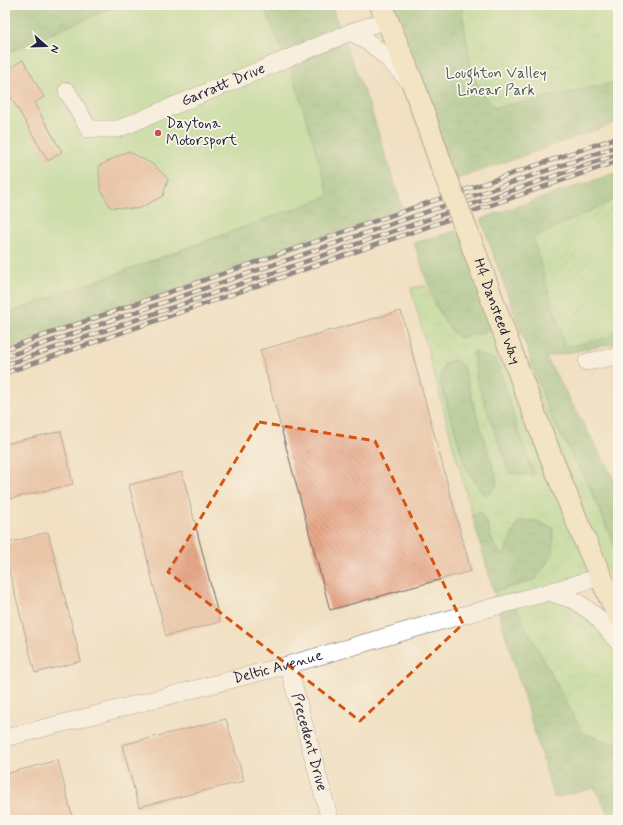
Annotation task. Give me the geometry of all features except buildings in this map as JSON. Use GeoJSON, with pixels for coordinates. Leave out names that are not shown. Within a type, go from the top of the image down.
{"type":"FeatureCollection","features":[{"type":"Feature","properties":{"kind":"street","name":"Garratt Drive"},"geometry":{"type":"LineString","coordinates":[[67,91],[89,129],[118,129],[351,32],[384,12]]}},
{"type":"Feature","properties":{"kind":"street","name":"H4 Dansteed Way"},"geometry":{"type":"LineString","coordinates":[[384,12],[414,86],[442,167],[556,472],[600,577],[618,615]]}},
{"type":"Feature","properties":{"kind":"street"},"geometry":{"type":"LineString","coordinates":[[351,32],[371,44],[414,86]]}},
{"type":"Feature","properties":{"kind":"street"},"geometry":{"type":"LineString","coordinates":[[586,362],[618,356]]}},
{"type":"Feature","properties":{"kind":"street"},"geometry":{"type":"LineString","coordinates":[[600,577],[618,599]]}},
{"type":"Feature","properties":{"kind":"street","name":"Deltic Avenue"},"geometry":{"type":"LineString","coordinates":[[5,738],[288,665],[600,577]]}},
{"type":"Feature","properties":{"kind":"street"},"geometry":{"type":"LineString","coordinates":[[549,592],[576,601],[596,616],[618,642]]}},
{"type":"Feature","properties":{"kind":"street","name":"Precedent Drive"},"geometry":{"type":"LineString","coordinates":[[288,665],[330,820]]}},
{"type":"Feature","properties":{"kind":"highlighted area"},"geometry":{"type":"Polygon","coordinates":[[[259,422],[375,441],[463,624],[360,721],[168,572],[259,422]]]}},
{"type":"Feature","properties":{"kind":"green space"},"geometry":{"type":"Polygon","coordinates":[[[5,5],[118,5],[5,54],[5,5]]]}},
{"type":"Feature","properties":{"kind":"green space","name":"Daytona Motorsport"},"geometry":{"type":"Polygon","coordinates":[[[118,5],[263,5],[292,71],[329,196],[5,314],[5,54],[118,5]]]}},
{"type":"Feature","properties":{"kind":"green space"},"geometry":{"type":"Polygon","coordinates":[[[263,5],[331,5],[370,107],[403,210],[5,349],[5,314],[247,227],[292,71],[263,5]]]}},
{"type":"Feature","properties":{"kind":"green space","name":"Loughton Valley Linear Park"},"geometry":{"type":"Polygon","coordinates":[[[381,5],[618,5],[618,121],[519,156],[381,5]]]}},
{"type":"Feature","properties":{"kind":"green space"},"geometry":{"type":"Polygon","coordinates":[[[381,5],[461,5],[473,77],[494,108],[618,82],[618,122],[457,179],[381,5]]]}},
{"type":"Feature","properties":{"kind":"green space"},"geometry":{"type":"Polygon","coordinates":[[[618,172],[618,343],[546,357],[618,486],[618,554],[588,483],[551,417],[481,219],[618,172]]]}},
{"type":"Feature","properties":{"kind":"green space"},"geometry":{"type":"Polygon","coordinates":[[[618,198],[618,327],[609,337],[565,347],[533,238],[618,198]]]}},
{"type":"Feature","properties":{"kind":"green space"},"geometry":{"type":"Polygon","coordinates":[[[466,228],[502,328],[459,338],[443,318],[437,306],[414,243],[466,228]]]}},
{"type":"Feature","properties":{"kind":"green space"},"geometry":{"type":"Polygon","coordinates":[[[425,286],[442,317],[454,334],[502,328],[600,577],[550,592],[618,642],[618,744],[583,734],[512,602],[497,606],[494,592],[536,579],[510,538],[504,557],[493,544],[487,523],[480,512],[472,515],[411,288],[425,286]],[[445,363],[440,382],[466,467],[476,413],[463,366],[445,363]],[[519,434],[509,473],[533,475],[534,474],[519,434]]]}},
{"type":"Feature","properties":{"kind":"green space"},"geometry":{"type":"Polygon","coordinates":[[[473,351],[497,361],[519,434],[534,475],[509,473],[477,381],[473,351]]]}},
{"type":"Feature","properties":{"kind":"green space"},"geometry":{"type":"Polygon","coordinates":[[[454,360],[463,366],[495,473],[497,485],[491,493],[483,495],[466,467],[440,382],[444,363],[454,360]]]}},
{"type":"Feature","properties":{"kind":"green space"},"geometry":{"type":"Polygon","coordinates":[[[531,360],[551,417],[588,483],[618,554],[618,589],[604,566],[527,365],[531,360]]]}},
{"type":"Feature","properties":{"kind":"green space"},"geometry":{"type":"Polygon","coordinates":[[[480,512],[487,523],[493,544],[504,557],[510,538],[519,521],[537,521],[553,528],[553,554],[536,579],[494,592],[472,515],[480,512]]]}},
{"type":"Feature","properties":{"kind":"green space"},"geometry":{"type":"Polygon","coordinates":[[[512,601],[583,734],[618,744],[618,820],[612,820],[594,788],[554,798],[497,606],[512,601]]]}},
{"type":"Feature","properties":{"kind":"railway"},"geometry":{"type":"LineString","coordinates":[[5,349],[618,137]]}},
{"type":"Feature","properties":{"kind":"railway"},"geometry":{"type":"LineString","coordinates":[[5,357],[618,146]]}},
{"type":"Feature","properties":{"kind":"railway"},"geometry":{"type":"LineString","coordinates":[[5,365],[618,154]]}},
{"type":"Feature","properties":{"kind":"railway"},"geometry":{"type":"LineString","coordinates":[[5,373],[618,161]]}},
{"type":"Feature","properties":{"kind":"place","name":"Daytona Motorsport"},"geometry":{"type":"Point","coordinates":[158,133]}}]}
